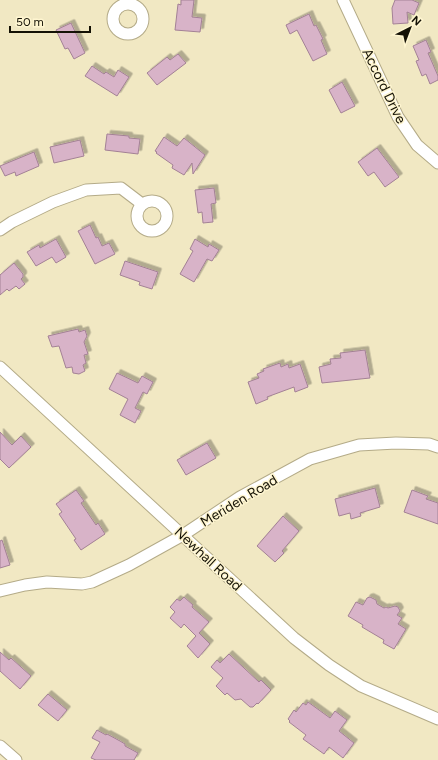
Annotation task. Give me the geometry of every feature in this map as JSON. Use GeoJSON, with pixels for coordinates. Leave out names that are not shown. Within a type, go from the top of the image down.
{"type":"FeatureCollection","features":[{"type":"Feature","properties":{"kind":"street","name":"Accord Drive"},"geometry":{"type":"LineString","coordinates":[[343,0],[398,117],[417,145],[438,163]]}},
{"type":"Feature","properties":{"kind":"street"},"geometry":{"type":"LineString","coordinates":[[0,230],[12,222],[53,202],[86,190],[121,188],[142,204]]}},
{"type":"Feature","properties":{"kind":"street","name":"Newhall Road"},"geometry":{"type":"LineString","coordinates":[[0,367],[294,638],[329,665],[361,686],[438,719]]}},
{"type":"Feature","properties":{"kind":"street","name":"Meriden Road"},"geometry":{"type":"LineString","coordinates":[[0,591],[24,585],[47,582],[82,584],[92,582],[129,565],[183,535],[240,497],[310,459],[359,445],[396,443],[429,444],[438,447]]}},
{"type":"Feature","properties":{"kind":"street"},"geometry":{"type":"LineString","coordinates":[[0,746],[16,760]]}},
{"type":"Feature","properties":{"kind":"building"},"geometry":{"type":"Polygon","coordinates":[[[181,0],[194,0],[192,17],[202,18],[200,32],[175,30],[178,4],[181,5],[181,0]]]}},
{"type":"Feature","properties":{"kind":"building"},"geometry":{"type":"Polygon","coordinates":[[[395,0],[412,0],[419,3],[414,15],[407,12],[408,23],[393,24],[392,8],[395,0]]]}},
{"type":"Feature","properties":{"kind":"building"},"geometry":{"type":"Polygon","coordinates":[[[309,14],[314,26],[316,25],[323,39],[321,40],[327,54],[313,61],[297,30],[290,34],[286,25],[309,14]]]}},
{"type":"Feature","properties":{"kind":"building"},"geometry":{"type":"Polygon","coordinates":[[[71,23],[85,53],[74,59],[68,48],[65,49],[56,30],[71,23]]]}},
{"type":"Feature","properties":{"kind":"building"},"geometry":{"type":"Polygon","coordinates":[[[426,40],[431,52],[428,53],[438,76],[438,80],[430,84],[426,74],[422,76],[416,61],[419,60],[413,46],[426,40]]]}},
{"type":"Feature","properties":{"kind":"building"},"geometry":{"type":"Polygon","coordinates":[[[178,54],[186,63],[157,85],[147,73],[167,57],[170,60],[178,54]]]}},
{"type":"Feature","properties":{"kind":"building"},"geometry":{"type":"Polygon","coordinates":[[[92,66],[104,74],[106,72],[114,77],[118,70],[129,77],[117,96],[85,76],[92,66]]]}},
{"type":"Feature","properties":{"kind":"building"},"geometry":{"type":"Polygon","coordinates":[[[342,82],[355,106],[341,113],[329,90],[342,82]]]}},
{"type":"Feature","properties":{"kind":"building"},"geometry":{"type":"Polygon","coordinates":[[[107,134],[129,136],[129,138],[140,139],[138,154],[105,150],[107,134]]]}},
{"type":"Feature","properties":{"kind":"building"},"geometry":{"type":"Polygon","coordinates":[[[164,137],[177,146],[184,138],[205,155],[193,174],[192,163],[184,175],[172,168],[173,165],[156,153],[157,152],[155,151],[164,137]]]}},
{"type":"Feature","properties":{"kind":"building"},"geometry":{"type":"Polygon","coordinates":[[[80,140],[84,156],[54,163],[50,147],[80,140]]]}},
{"type":"Feature","properties":{"kind":"building"},"geometry":{"type":"Polygon","coordinates":[[[377,148],[399,177],[385,187],[374,172],[368,176],[358,162],[377,148]]]}},
{"type":"Feature","properties":{"kind":"building"},"geometry":{"type":"Polygon","coordinates":[[[34,152],[39,166],[16,176],[15,172],[5,176],[0,166],[34,152]]]}},
{"type":"Feature","properties":{"kind":"building"},"geometry":{"type":"Polygon","coordinates":[[[214,188],[216,203],[211,204],[213,222],[203,223],[202,212],[198,213],[195,190],[214,188]]]}},
{"type":"Feature","properties":{"kind":"building"},"geometry":{"type":"Polygon","coordinates":[[[90,225],[96,238],[98,237],[102,246],[109,243],[115,254],[95,264],[78,231],[90,225]]]}},
{"type":"Feature","properties":{"kind":"building"},"geometry":{"type":"Polygon","coordinates":[[[56,239],[66,257],[56,263],[52,257],[36,266],[27,252],[39,245],[40,248],[56,239]]]}},
{"type":"Feature","properties":{"kind":"building"},"geometry":{"type":"Polygon","coordinates":[[[195,239],[208,247],[209,244],[219,250],[212,261],[207,259],[194,282],[180,274],[193,251],[190,249],[195,239]]]}},
{"type":"Feature","properties":{"kind":"building"},"geometry":{"type":"Polygon","coordinates":[[[125,261],[158,272],[152,289],[139,285],[140,282],[120,275],[125,261]]]}},
{"type":"Feature","properties":{"kind":"building"},"geometry":{"type":"Polygon","coordinates":[[[14,263],[23,274],[21,279],[25,284],[19,289],[16,286],[9,291],[7,289],[0,295],[0,275],[14,263]]]}},
{"type":"Feature","properties":{"kind":"building"},"geometry":{"type":"Polygon","coordinates":[[[78,329],[79,332],[85,330],[87,336],[84,342],[88,354],[84,355],[86,363],[83,365],[85,371],[79,374],[73,373],[72,367],[66,368],[59,346],[52,347],[48,336],[78,329]]]}},
{"type":"Feature","properties":{"kind":"building"},"geometry":{"type":"Polygon","coordinates":[[[365,350],[370,378],[322,383],[319,367],[331,364],[330,359],[341,358],[340,353],[365,350]]]}},
{"type":"Feature","properties":{"kind":"building"},"geometry":{"type":"Polygon","coordinates":[[[280,363],[281,367],[288,364],[289,368],[300,364],[308,387],[295,392],[294,387],[267,397],[268,399],[256,404],[248,382],[259,378],[257,374],[264,371],[263,369],[280,363]]]}},
{"type":"Feature","properties":{"kind":"building"},"geometry":{"type":"Polygon","coordinates":[[[117,373],[138,383],[142,376],[153,382],[147,394],[143,392],[135,408],[141,411],[135,423],[120,415],[128,399],[109,389],[117,373]]]}},
{"type":"Feature","properties":{"kind":"building"},"geometry":{"type":"Polygon","coordinates":[[[0,432],[12,445],[21,436],[31,447],[9,468],[0,459],[0,432]]]}},
{"type":"Feature","properties":{"kind":"building"},"geometry":{"type":"Polygon","coordinates":[[[207,443],[216,458],[186,475],[177,460],[207,443]]]}},
{"type":"Feature","properties":{"kind":"building"},"geometry":{"type":"Polygon","coordinates":[[[375,488],[380,507],[360,513],[361,516],[351,519],[350,513],[339,516],[335,499],[375,488]]]}},
{"type":"Feature","properties":{"kind":"building"},"geometry":{"type":"Polygon","coordinates":[[[76,490],[84,501],[81,503],[96,525],[98,523],[105,534],[81,550],[74,540],[76,539],[59,514],[62,512],[56,504],[76,490]]]}},
{"type":"Feature","properties":{"kind":"building"},"geometry":{"type":"Polygon","coordinates":[[[412,490],[428,496],[426,499],[438,503],[438,524],[404,512],[412,490]]]}},
{"type":"Feature","properties":{"kind":"building"},"geometry":{"type":"Polygon","coordinates":[[[283,516],[299,531],[282,551],[284,553],[275,562],[257,546],[283,516]]]}},
{"type":"Feature","properties":{"kind":"building"},"geometry":{"type":"Polygon","coordinates":[[[2,540],[10,565],[0,568],[0,541],[2,540]]]}},
{"type":"Feature","properties":{"kind":"building"},"geometry":{"type":"Polygon","coordinates":[[[184,597],[193,605],[192,607],[209,622],[199,633],[210,644],[198,658],[187,646],[196,636],[184,624],[181,628],[170,618],[175,612],[170,607],[177,599],[180,601],[184,597]]]}},
{"type":"Feature","properties":{"kind":"building"},"geometry":{"type":"Polygon","coordinates":[[[370,597],[376,600],[377,604],[384,608],[395,606],[398,607],[400,611],[397,615],[402,618],[398,624],[406,629],[394,649],[383,643],[384,640],[362,627],[363,625],[348,616],[356,602],[363,605],[367,598],[370,597]]]}},
{"type":"Feature","properties":{"kind":"building"},"geometry":{"type":"Polygon","coordinates":[[[0,652],[9,660],[11,658],[31,676],[20,689],[0,671],[0,652]]]}},
{"type":"Feature","properties":{"kind":"building"},"geometry":{"type":"Polygon","coordinates":[[[229,654],[259,682],[261,680],[271,690],[258,704],[257,703],[253,707],[250,707],[241,699],[235,700],[227,693],[225,695],[216,686],[223,678],[211,667],[217,660],[220,663],[229,654]]]}},
{"type":"Feature","properties":{"kind":"building"},"geometry":{"type":"Polygon","coordinates":[[[48,694],[67,710],[58,721],[38,705],[48,694]]]}},
{"type":"Feature","properties":{"kind":"building"},"geometry":{"type":"Polygon","coordinates":[[[308,702],[330,718],[335,711],[347,720],[339,731],[354,743],[343,758],[329,747],[324,754],[303,739],[306,735],[289,722],[290,721],[288,719],[294,710],[296,712],[303,703],[306,705],[308,702]]]}},
{"type":"Feature","properties":{"kind":"building"},"geometry":{"type":"Polygon","coordinates":[[[97,730],[120,741],[125,744],[125,746],[138,753],[134,760],[96,760],[91,758],[100,742],[92,738],[97,730]]]}}]}
